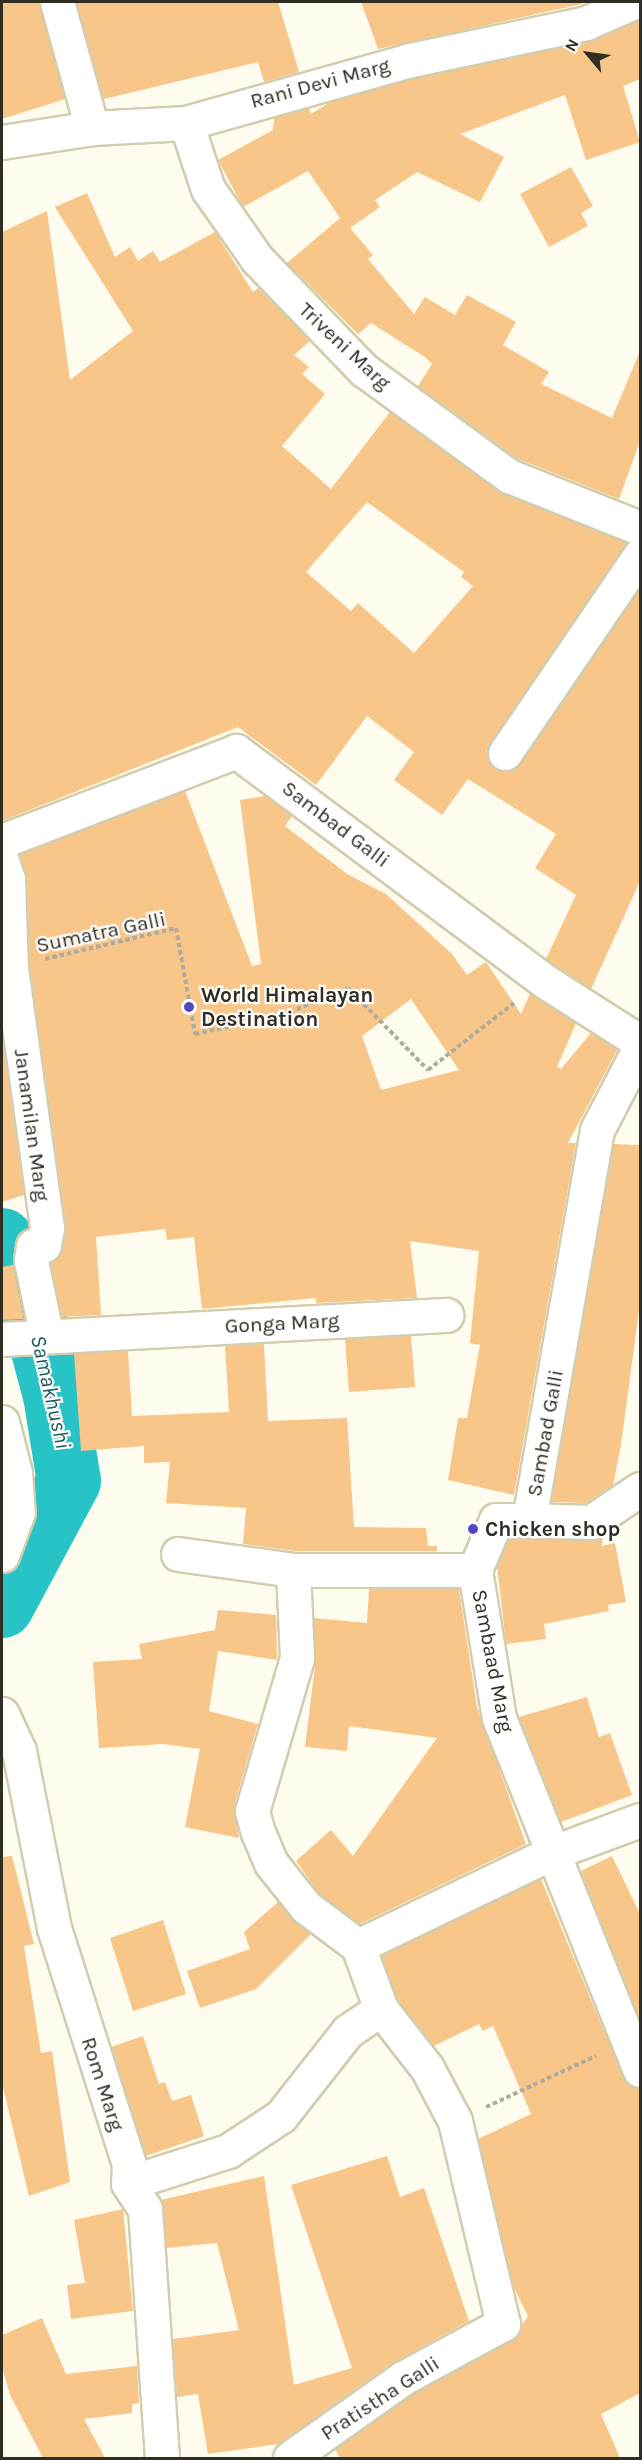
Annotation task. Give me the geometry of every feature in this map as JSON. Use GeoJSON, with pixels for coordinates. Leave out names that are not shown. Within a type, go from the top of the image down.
{"type":"FeatureCollection","features":[{"type":"Feature","properties":{"kind":"street"},"geometry":{"type":"LineString","coordinates":[[57,2],[92,128]]}},
{"type":"Feature","properties":{"kind":"street","name":"Rani Devi Marg"},"geometry":{"type":"LineString","coordinates":[[2,142],[92,128],[186,123],[394,64],[586,23],[634,2]]}},
{"type":"Feature","properties":{"kind":"street","name":"Triveni Marg"},"geometry":{"type":"LineString","coordinates":[[186,123],[208,189],[257,260],[364,370],[509,476],[640,528]]}},
{"type":"Feature","properties":{"kind":"street"},"geometry":{"type":"LineString","coordinates":[[505,753],[640,555]]}},
{"type":"Feature","properties":{"kind":"street","name":"Sambad Galli"},"geometry":{"type":"LineString","coordinates":[[2,841],[236,751],[543,980],[640,1042]]}},
{"type":"Feature","properties":{"kind":"street","name":"Janamilan Marg"},"geometry":{"type":"LineString","coordinates":[[2,861],[8,879],[11,968],[47,1228],[44,1245],[33,1246],[22,1336]]}},
{"type":"Feature","properties":{"kind":"street","name":"Sambad Galli"},"geometry":{"type":"LineString","coordinates":[[475,1570],[496,1520],[530,1520],[597,1130],[640,1047]]}},
{"type":"Feature","properties":{"kind":"street","name":"Gonga Marg"},"geometry":{"type":"LineString","coordinates":[[22,1336],[446,1315]]}},
{"type":"Feature","properties":{"kind":"street"},"geometry":{"type":"LineString","coordinates":[[2,1422],[15,1473],[18,1512],[2,1555]]}},
{"type":"Feature","properties":{"kind":"street"},"geometry":{"type":"LineString","coordinates":[[530,1520],[591,1522],[640,1489]]}},
{"type":"Feature","properties":{"kind":"street"},"geometry":{"type":"LineString","coordinates":[[178,1554],[293,1570],[475,1570]]}},
{"type":"Feature","properties":{"kind":"street"},"geometry":{"type":"LineString","coordinates":[[293,1570],[297,1658],[252,1811],[278,1872],[306,1908],[357,1946],[381,2009],[427,2068],[455,2121]]}},
{"type":"Feature","properties":{"kind":"street","name":"Sambaad Marg"},"geometry":{"type":"LineString","coordinates":[[475,1570],[499,1718],[551,1853],[640,2070]]}},
{"type":"Feature","properties":{"kind":"street","name":"Rom Marg"},"geometry":{"type":"LineString","coordinates":[[2,1714],[19,1751],[54,1928],[129,2166],[128,2183],[145,2209],[162,2458]]}},
{"type":"Feature","properties":{"kind":"street"},"geometry":{"type":"LineString","coordinates":[[357,1946],[551,1853],[640,1820]]}},
{"type":"Feature","properties":{"kind":"street"},"geometry":{"type":"LineString","coordinates":[[128,2183],[228,2151],[281,2116],[348,2031],[381,2009]]}},
{"type":"Feature","properties":{"kind":"street","name":"Pratistha Galli"},"geometry":{"type":"LineString","coordinates":[[290,2458],[403,2378],[503,2324],[455,2121]]}},
{"type":"Feature","properties":{"kind":"path","name":"Sumatra Galli"},"geometry":{"type":"LineString","coordinates":[[11,968],[176,928],[195,1034],[283,1015],[348,988],[428,1070],[543,980]]}},
{"type":"Feature","properties":{"kind":"path"},"geometry":{"type":"LineString","coordinates":[[455,2121],[628,2041]]}},
{"type":"Feature","properties":{"kind":"building"},"geometry":{"type":"Polygon","coordinates":[[[2,2],[39,2],[65,99],[2,119],[2,2]]]}},
{"type":"Feature","properties":{"kind":"building"},"geometry":{"type":"Polygon","coordinates":[[[76,2],[278,2],[299,72],[264,82],[258,62],[104,99],[76,2]]]}},
{"type":"Feature","properties":{"kind":"building"},"geometry":{"type":"Polygon","coordinates":[[[361,2],[581,2],[582,4],[378,49],[361,2]]]}},
{"type":"Feature","properties":{"kind":"building"},"geometry":{"type":"Polygon","coordinates":[[[640,20],[640,79],[623,86],[640,142],[586,160],[565,95],[460,134],[504,157],[480,202],[417,172],[375,200],[380,207],[350,228],[373,255],[368,259],[414,314],[425,297],[455,315],[467,295],[516,322],[503,345],[549,372],[541,384],[612,418],[640,351],[640,441],[619,499],[518,459],[418,386],[432,364],[425,357],[371,323],[358,334],[287,263],[340,218],[308,171],[243,207],[218,160],[273,130],[274,118],[309,108],[311,114],[332,101],[410,79],[590,41],[640,20]]]}},
{"type":"Feature","properties":{"kind":"building"},"geometry":{"type":"Polygon","coordinates":[[[571,167],[593,206],[581,213],[588,226],[549,247],[520,194],[571,167]]]}},
{"type":"Feature","properties":{"kind":"building"},"geometry":{"type":"Polygon","coordinates":[[[87,193],[115,257],[130,247],[138,261],[153,251],[160,262],[215,232],[253,292],[258,288],[310,341],[294,355],[309,367],[302,374],[325,394],[282,446],[331,489],[390,412],[498,491],[626,543],[486,751],[495,769],[504,772],[520,764],[640,588],[640,881],[591,989],[546,959],[576,895],[535,868],[556,834],[468,779],[442,815],[394,780],[414,752],[367,716],[316,785],[238,727],[2,821],[2,232],[47,211],[70,380],[133,331],[55,207],[87,193]],[[367,502],[306,572],[351,611],[358,603],[414,653],[473,586],[461,577],[464,572],[367,502]]]}},
{"type":"Feature","properties":{"kind":"building"},"geometry":{"type":"Polygon","coordinates":[[[185,791],[252,966],[261,964],[240,800],[265,796],[292,816],[285,826],[347,874],[386,894],[452,954],[467,975],[486,962],[521,1014],[530,994],[576,1023],[557,1067],[561,1069],[591,1033],[617,1050],[568,1143],[576,1143],[514,1495],[448,1480],[458,1418],[467,1418],[480,1345],[470,1343],[479,1251],[410,1241],[417,1298],[316,1303],[316,1298],[202,1309],[194,1237],[167,1240],[165,1229],[96,1237],[101,1315],[62,1317],[50,1262],[62,1249],[66,1225],[30,966],[27,878],[19,854],[185,791]],[[411,999],[362,1036],[381,1090],[459,1070],[411,999]]]}},
{"type":"Feature","properties":{"kind":"building"},"geometry":{"type":"Polygon","coordinates":[[[2,1036],[24,1195],[2,1202],[2,1036]]]}},
{"type":"Feature","properties":{"kind":"building"},"geometry":{"type":"Polygon","coordinates":[[[614,1144],[640,1145],[640,1303],[621,1445],[613,1485],[586,1503],[551,1502],[614,1144]]]}},
{"type":"Feature","properties":{"kind":"building"},"geometry":{"type":"Polygon","coordinates":[[[13,1265],[24,1319],[2,1320],[2,1267],[13,1265]]]}},
{"type":"Feature","properties":{"kind":"building"},"geometry":{"type":"Polygon","coordinates":[[[411,1336],[415,1387],[349,1392],[345,1339],[411,1336]]]}},
{"type":"Feature","properties":{"kind":"building"},"geometry":{"type":"Polygon","coordinates":[[[264,1344],[268,1421],[347,1418],[354,1527],[426,1528],[428,1546],[437,1546],[437,1551],[294,1551],[243,1544],[246,1508],[166,1503],[170,1462],[144,1463],[144,1446],[81,1451],[74,1354],[128,1351],[132,1416],[229,1412],[225,1346],[264,1344]]]}},
{"type":"Feature","properties":{"kind":"building"},"geometry":{"type":"Polygon","coordinates":[[[603,1536],[602,1546],[615,1543],[626,1602],[608,1605],[609,1611],[544,1624],[546,1639],[506,1644],[497,1566],[508,1539],[603,1536]]]}},
{"type":"Feature","properties":{"kind":"building"},"geometry":{"type":"Polygon","coordinates":[[[369,1589],[459,1589],[477,1707],[526,1844],[360,1924],[319,1893],[296,1861],[331,1830],[353,1856],[437,1738],[349,1726],[347,1751],[305,1747],[316,1658],[314,1618],[367,1623],[369,1589]]]}},
{"type":"Feature","properties":{"kind":"building"},"geometry":{"type":"Polygon","coordinates":[[[218,1610],[276,1615],[277,1660],[218,1651],[209,1711],[258,1724],[234,1806],[239,1838],[185,1827],[200,1749],[164,1744],[99,1748],[93,1662],[142,1659],[139,1644],[215,1630],[218,1610]]]}},
{"type":"Feature","properties":{"kind":"building"},"geometry":{"type":"Polygon","coordinates":[[[587,1697],[599,1737],[610,1733],[632,1795],[561,1822],[519,1717],[587,1697]]]}},
{"type":"Feature","properties":{"kind":"building"},"geometry":{"type":"Polygon","coordinates":[[[12,1856],[34,1944],[24,1946],[41,2053],[52,2051],[70,2182],[29,2196],[2,2083],[2,1857],[12,1856]]]}},
{"type":"Feature","properties":{"kind":"building"},"geometry":{"type":"Polygon","coordinates":[[[612,1856],[640,1914],[640,2021],[581,1871],[612,1856]]]}},
{"type":"Feature","properties":{"kind":"building"},"geometry":{"type":"Polygon","coordinates":[[[541,1879],[623,2077],[640,2088],[640,2393],[601,2414],[620,2458],[340,2458],[335,2449],[413,2394],[512,2340],[528,2316],[514,2288],[478,2139],[531,2114],[493,2026],[483,2031],[479,2024],[434,2046],[398,2000],[381,1956],[541,1879]]]}},
{"type":"Feature","properties":{"kind":"building"},"geometry":{"type":"Polygon","coordinates":[[[278,1902],[311,1934],[256,1989],[200,2008],[187,1971],[250,1949],[244,1932],[278,1902]]]}},
{"type":"Feature","properties":{"kind":"building"},"geometry":{"type":"Polygon","coordinates":[[[163,1920],[186,1994],[133,2011],[110,1938],[163,1920]]]}},
{"type":"Feature","properties":{"kind":"building"},"geometry":{"type":"Polygon","coordinates":[[[143,2036],[159,2084],[165,2082],[172,2101],[191,2095],[204,2136],[146,2156],[111,2047],[143,2036]]]}},
{"type":"Feature","properties":{"kind":"building"},"geometry":{"type":"Polygon","coordinates":[[[387,2156],[400,2197],[424,2188],[469,2321],[392,2363],[278,2444],[208,2454],[198,2394],[177,2397],[173,2339],[239,2330],[217,2243],[166,2248],[161,2200],[264,2176],[294,2385],[352,2368],[291,2185],[387,2156]]]}},
{"type":"Feature","properties":{"kind":"building"},"geometry":{"type":"Polygon","coordinates":[[[123,2209],[133,2311],[71,2319],[67,2285],[85,2283],[74,2220],[123,2209]]]}},
{"type":"Feature","properties":{"kind":"building"},"geometry":{"type":"Polygon","coordinates":[[[42,2318],[66,2374],[137,2366],[139,2403],[132,2404],[132,2413],[84,2419],[105,2458],[43,2458],[10,2395],[2,2367],[2,2335],[42,2318]]]}},
{"type":"Feature","properties":{"kind":"waterway","name":"Samakhushi"},"geometry":{"type":"LineString","coordinates":[[2,1240],[26,1287],[55,1395],[69,1481],[2,1606]]}},
{"type":"Feature","properties":{"kind":"place","name":"World Himalayan Destination"},"geometry":{"type":"Point","coordinates":[189,1007]}},
{"type":"Feature","properties":{"kind":"place","name":"Chicken shop"},"geometry":{"type":"Point","coordinates":[473,1529]}}]}
